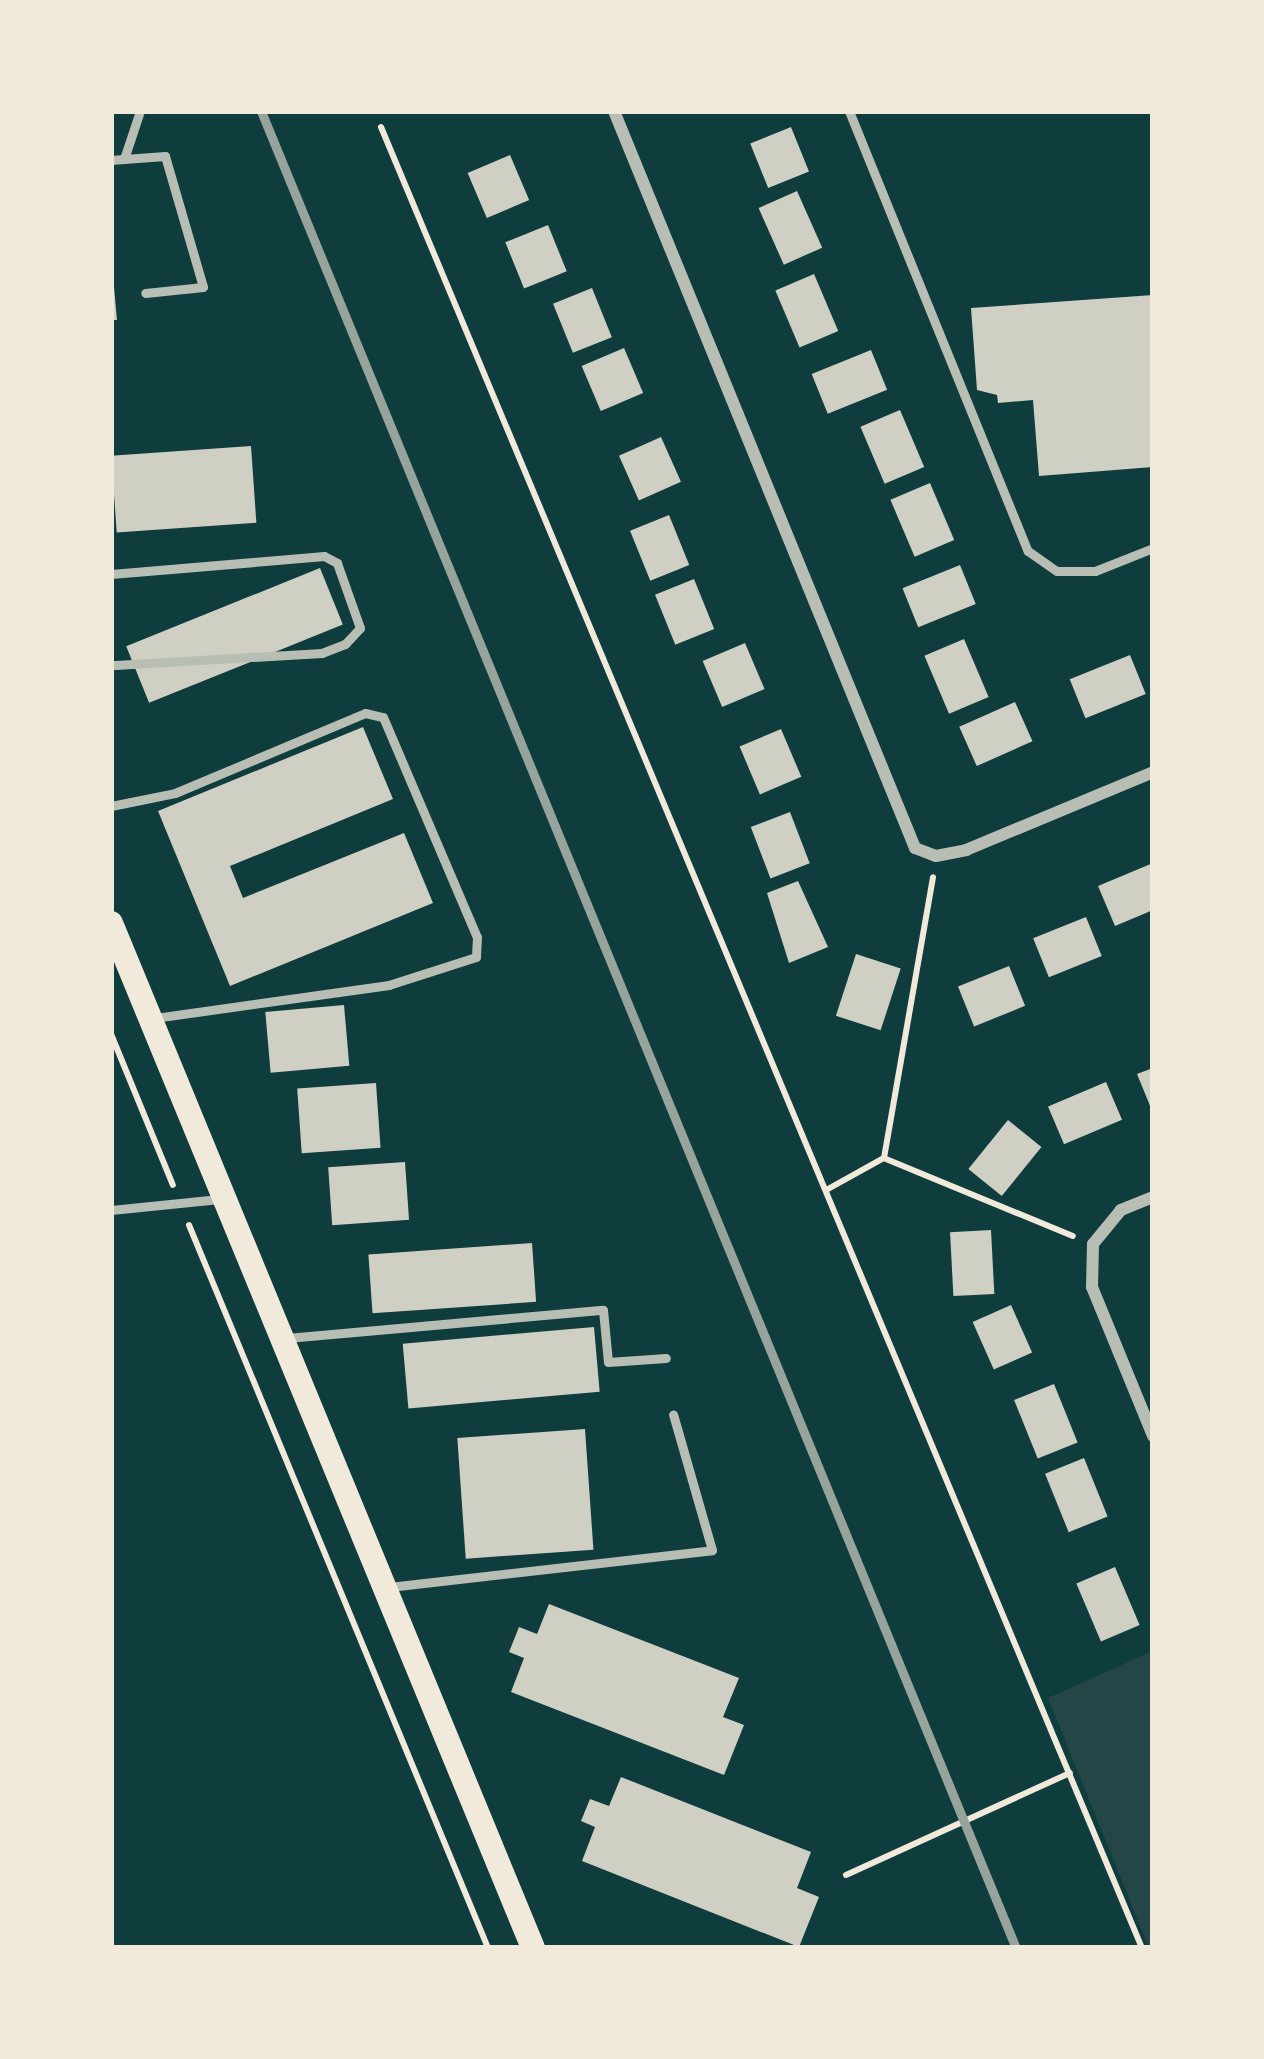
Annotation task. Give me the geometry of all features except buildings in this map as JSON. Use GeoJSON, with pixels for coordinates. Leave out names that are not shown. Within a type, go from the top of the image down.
{"type":"FeatureCollection","features":[{"type":"Feature","properties":{"kind":"main road"},"geometry":{"type":"LineString","coordinates":[[111,923],[533,1948]]}},
{"type":"Feature","properties":{"kind":"street"},"geometry":{"type":"LineString","coordinates":[[614,111],[900,823],[915,848],[936,856],[966,850],[1153,772]]}},
{"type":"Feature","properties":{"kind":"street"},"geometry":{"type":"LineString","coordinates":[[1153,1197],[1121,1210],[1093,1244],[1093,1287],[1153,1436]]}},
{"type":"Feature","properties":{"kind":"lane"},"geometry":{"type":"LineString","coordinates":[[124,159],[140,111]]}},
{"type":"Feature","properties":{"kind":"lane"},"geometry":{"type":"LineString","coordinates":[[849,111],[1028,551],[1057,572],[1095,571],[1153,548]]}},
{"type":"Feature","properties":{"kind":"lane"},"geometry":{"type":"LineString","coordinates":[[111,160],[165,156],[203,287],[145,292]]}},
{"type":"Feature","properties":{"kind":"lane"},"geometry":{"type":"LineString","coordinates":[[111,574],[324,556],[337,563],[360,628],[345,644],[322,653],[111,664]]}},
{"type":"Feature","properties":{"kind":"lane"},"geometry":{"type":"LineString","coordinates":[[111,806],[175,793],[365,713],[382,717],[477,937],[476,957],[350,992],[150,1019]]}},
{"type":"Feature","properties":{"kind":"lane"},"geometry":{"type":"LineString","coordinates":[[111,1210],[224,1198]]}},
{"type":"Feature","properties":{"kind":"lane"},"geometry":{"type":"LineString","coordinates":[[282,1339],[603,1310],[608,1362],[666,1358]]}},
{"type":"Feature","properties":{"kind":"lane"},"geometry":{"type":"LineString","coordinates":[[384,1588],[712,1550],[673,1414]]}},
{"type":"Feature","properties":{"kind":"path"},"geometry":{"type":"LineString","coordinates":[[381,127],[1142,1948]]}},
{"type":"Feature","properties":{"kind":"path"},"geometry":{"type":"LineString","coordinates":[[884,1158],[936,856]]}},
{"type":"Feature","properties":{"kind":"path"},"geometry":{"type":"LineString","coordinates":[[111,1034],[488,1948]]}},
{"type":"Feature","properties":{"kind":"path"},"geometry":{"type":"LineString","coordinates":[[828,1189],[884,1158]]}},
{"type":"Feature","properties":{"kind":"path"},"geometry":{"type":"LineString","coordinates":[[884,1158],[1093,1244]]}},
{"type":"Feature","properties":{"kind":"path"},"geometry":{"type":"LineString","coordinates":[[846,1875],[1070,1773]]}},
{"type":"Feature","properties":{"kind":"shaded area"},"geometry":{"type":"Polygon","coordinates":[[[1153,1651],[1153,1948],[1149,1948],[1048,1698],[1153,1651]]]}},
{"type":"Feature","properties":{"kind":"railway"},"geometry":{"type":"LineString","coordinates":[[261,111],[1016,1948]]}}]}
